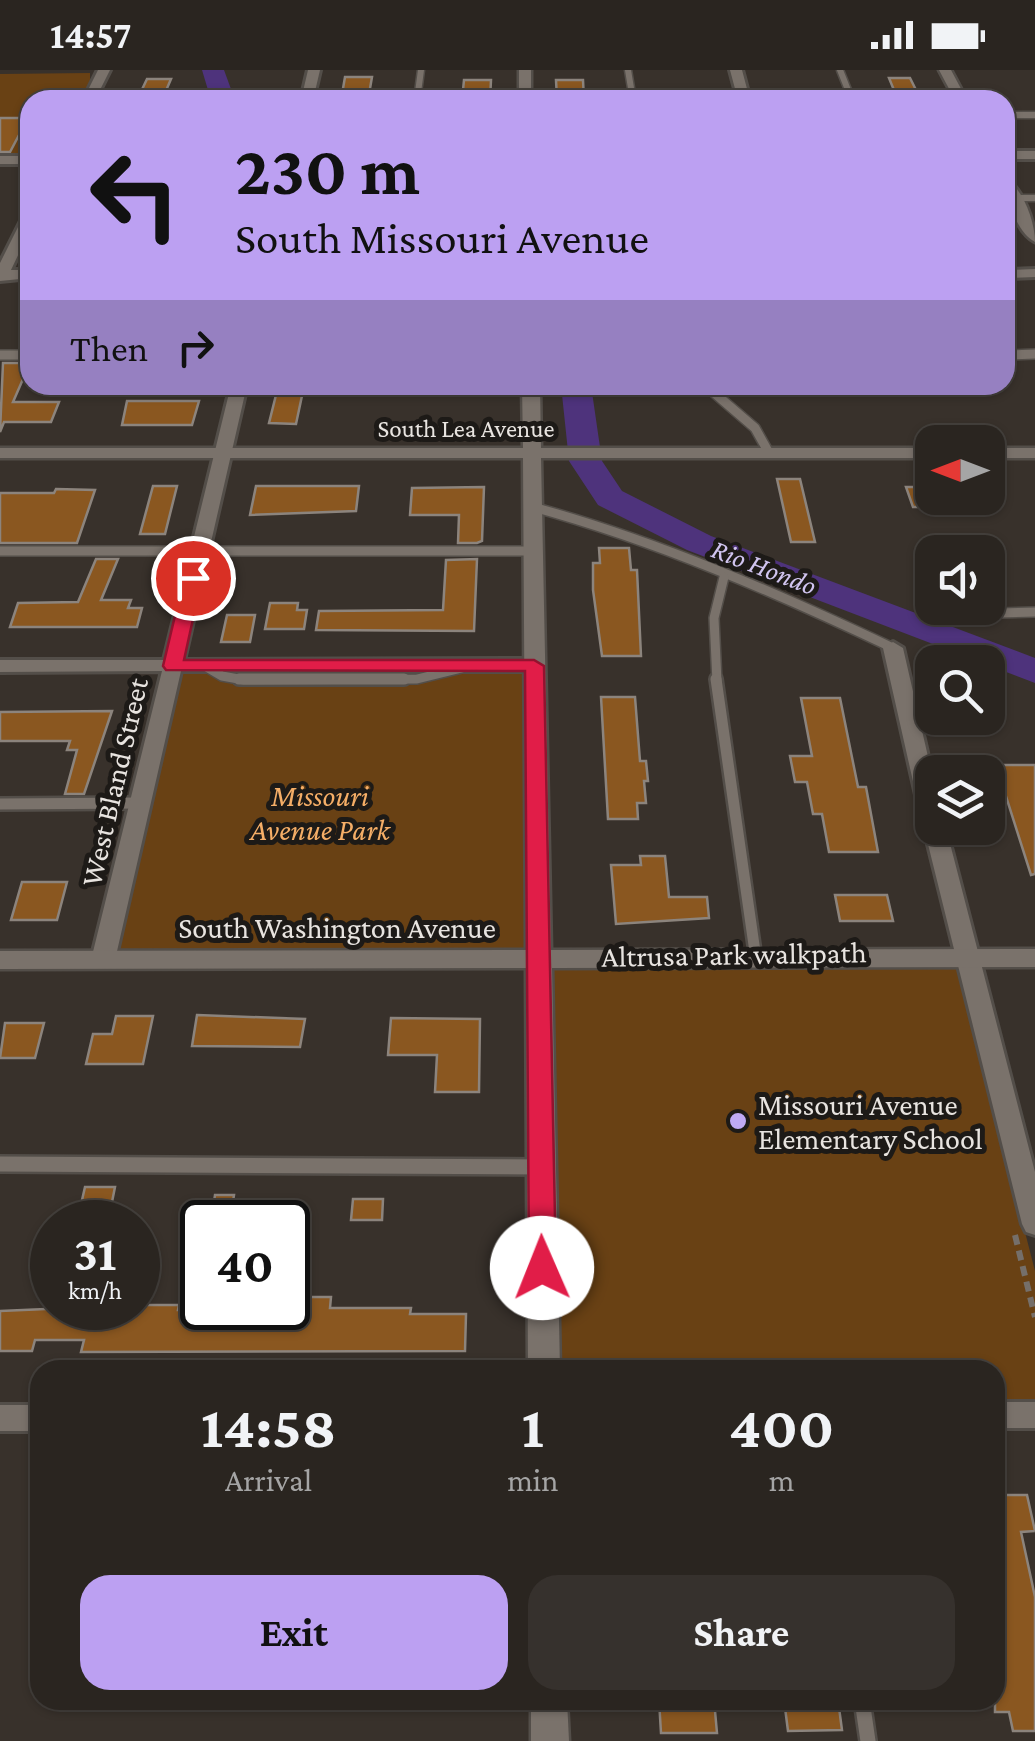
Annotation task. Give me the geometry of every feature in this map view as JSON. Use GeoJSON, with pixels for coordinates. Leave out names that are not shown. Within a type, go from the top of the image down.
{"type":"FeatureCollection","features":[{"type":"Feature","properties":{"kind":"street"},"geometry":{"type":"LineString","coordinates":[[1015,202],[1035,238]]}},
{"type":"Feature","properties":{"kind":"street"},"geometry":{"type":"LineString","coordinates":[[0,275],[20,236]]}},
{"type":"Feature","properties":{"kind":"street","name":"West Bland Street"},"geometry":{"type":"LineString","coordinates":[[103,960],[237,395]]}},
{"type":"Feature","properties":{"kind":"street"},"geometry":{"type":"LineString","coordinates":[[531,395],[544,1360]]}},
{"type":"Feature","properties":{"kind":"street","name":"South Lea Avenue"},"geometry":{"type":"LineString","coordinates":[[0,453],[915,453]]}},
{"type":"Feature","properties":{"kind":"street"},"geometry":{"type":"LineString","coordinates":[[1005,453],[1035,453]]}},
{"type":"Feature","properties":{"kind":"street"},"geometry":{"type":"LineString","coordinates":[[893,648],[918,755]]}},
{"type":"Feature","properties":{"kind":"street"},"geometry":{"type":"LineString","coordinates":[[0,666],[534,666]]}},
{"type":"Feature","properties":{"kind":"street"},"geometry":{"type":"LineString","coordinates":[[939,845],[1023,1222]]}},
{"type":"Feature","properties":{"kind":"street","name":"South Washington Avenue"},"geometry":{"type":"LineString","coordinates":[[0,960],[1035,958]]}},
{"type":"Feature","properties":{"kind":"street"},"geometry":{"type":"LineString","coordinates":[[1005,1415],[1035,1415]]}},
{"type":"Feature","properties":{"kind":"street"},"geometry":{"type":"LineString","coordinates":[[0,1418],[30,1418]]}},
{"type":"Feature","properties":{"kind":"street"},"geometry":{"type":"LineString","coordinates":[[549,1710],[550,1741]]}},
{"type":"Feature","properties":{"kind":"lane"},"geometry":{"type":"LineString","coordinates":[[717,395],[756,428],[769,453]]}},
{"type":"Feature","properties":{"kind":"lane"},"geometry":{"type":"LineString","coordinates":[[532,507],[606,527],[810,609],[893,648]]}},
{"type":"Feature","properties":{"kind":"lane"},"geometry":{"type":"LineString","coordinates":[[0,551],[533,551]]}},
{"type":"Feature","properties":{"kind":"lane"},"geometry":{"type":"LineString","coordinates":[[724,577],[714,618],[715,670],[756,959]]}},
{"type":"Feature","properties":{"kind":"lane"},"geometry":{"type":"LineString","coordinates":[[1005,613],[1035,612]]}},
{"type":"Feature","properties":{"kind":"lane"},"geometry":{"type":"LineString","coordinates":[[0,804],[140,802]]}},
{"type":"Feature","properties":{"kind":"lane"},"geometry":{"type":"LineString","coordinates":[[0,1164],[541,1167]]}},
{"type":"Feature","properties":{"kind":"lane"},"geometry":{"type":"LineString","coordinates":[[863,1710],[868,1741]]}},
{"type":"Feature","properties":{"kind":"path"},"geometry":{"type":"LineString","coordinates":[[1023,1222],[1035,1316]]}},
{"type":"Feature","properties":{"kind":"green space"},"geometry":{"type":"Polygon","coordinates":[[[90,73],[90,86],[86,90],[20,90],[20,156],[0,156],[0,74],[90,73]]]}},
{"type":"Feature","properties":{"kind":"green space","name":"Missouri Avenue Park"},"geometry":{"type":"Polygon","coordinates":[[[534,665],[538,960],[103,960],[173,666],[534,665]]]}},
{"type":"Feature","properties":{"kind":"green space"},"geometry":{"type":"Polygon","coordinates":[[[957,967],[1035,1271],[1035,1413],[1005,1412],[1005,1360],[558,1360],[549,968],[957,967]]]}},
{"type":"Feature","properties":{"kind":"building"},"geometry":{"type":"Polygon","coordinates":[[[345,77],[372,77],[370,90],[343,90],[345,77]]]}},
{"type":"Feature","properties":{"kind":"building"},"geometry":{"type":"Polygon","coordinates":[[[889,78],[910,78],[916,90],[894,90],[889,78]]]}},
{"type":"Feature","properties":{"kind":"building"},"geometry":{"type":"Polygon","coordinates":[[[147,79],[171,79],[166,90],[142,90],[147,79]]]}},
{"type":"Feature","properties":{"kind":"building"},"geometry":{"type":"Polygon","coordinates":[[[464,80],[491,80],[490,90],[463,90],[464,80]]]}},
{"type":"Feature","properties":{"kind":"building"},"geometry":{"type":"Polygon","coordinates":[[[556,80],[583,80],[584,90],[556,90],[556,80]]]}},
{"type":"Feature","properties":{"kind":"building"},"geometry":{"type":"Polygon","coordinates":[[[0,118],[20,118],[20,133],[10,152],[0,152],[0,118]]]}},
{"type":"Feature","properties":{"kind":"building"},"geometry":{"type":"Polygon","coordinates":[[[3,363],[20,363],[20,386],[13,402],[59,402],[51,422],[4,422],[0,432],[3,363]]]}},
{"type":"Feature","properties":{"kind":"building"},"geometry":{"type":"Polygon","coordinates":[[[276,395],[302,395],[296,424],[269,423],[276,395]]]}},
{"type":"Feature","properties":{"kind":"building"},"geometry":{"type":"Polygon","coordinates":[[[127,401],[199,401],[192,425],[122,425],[127,401]]]}},
{"type":"Feature","properties":{"kind":"building"},"geometry":{"type":"Polygon","coordinates":[[[777,479],[800,479],[815,542],[791,542],[777,479]]]}},
{"type":"Feature","properties":{"kind":"building"},"geometry":{"type":"Polygon","coordinates":[[[153,486],[177,486],[165,534],[140,534],[153,486]]]}},
{"type":"Feature","properties":{"kind":"building"},"geometry":{"type":"Polygon","coordinates":[[[256,486],[359,486],[356,511],[250,515],[256,486]]]}},
{"type":"Feature","properties":{"kind":"building"},"geometry":{"type":"Polygon","coordinates":[[[484,487],[482,541],[477,543],[458,543],[459,515],[410,515],[412,488],[484,487]]]}},
{"type":"Feature","properties":{"kind":"building"},"geometry":{"type":"Polygon","coordinates":[[[906,487],[915,487],[913,507],[906,487]]]}},
{"type":"Feature","properties":{"kind":"building"},"geometry":{"type":"Polygon","coordinates":[[[56,489],[95,490],[77,543],[0,543],[0,493],[54,493],[56,489]]]}},
{"type":"Feature","properties":{"kind":"building"},"geometry":{"type":"Polygon","coordinates":[[[599,548],[629,548],[631,570],[637,570],[641,656],[602,656],[593,590],[593,563],[600,563],[599,548]]]}},
{"type":"Feature","properties":{"kind":"building"},"geometry":{"type":"Polygon","coordinates":[[[96,559],[118,559],[101,600],[131,600],[128,608],[142,608],[137,627],[10,627],[18,603],[78,602],[96,559]]]}},
{"type":"Feature","properties":{"kind":"building"},"geometry":{"type":"Polygon","coordinates":[[[477,559],[474,631],[316,630],[319,611],[443,610],[446,560],[477,559]]]}},
{"type":"Feature","properties":{"kind":"building"},"geometry":{"type":"Polygon","coordinates":[[[270,603],[298,603],[297,610],[307,610],[304,629],[265,629],[270,603]]]}},
{"type":"Feature","properties":{"kind":"building"},"geometry":{"type":"Polygon","coordinates":[[[227,615],[255,615],[250,642],[221,642],[227,615]]]}},
{"type":"Feature","properties":{"kind":"building"},"geometry":{"type":"Polygon","coordinates":[[[601,697],[635,697],[640,761],[646,761],[648,781],[644,781],[646,803],[637,803],[638,819],[608,819],[601,697]]]}},
{"type":"Feature","properties":{"kind":"building"},"geometry":{"type":"Polygon","coordinates":[[[801,698],[840,698],[858,787],[866,787],[878,852],[829,852],[822,814],[813,814],[807,782],[795,782],[790,756],[812,756],[801,698]]]}},
{"type":"Feature","properties":{"kind":"building"},"geometry":{"type":"Polygon","coordinates":[[[112,711],[84,794],[65,794],[77,750],[67,750],[70,741],[0,741],[0,712],[112,711]]]}},
{"type":"Feature","properties":{"kind":"building"},"geometry":{"type":"Polygon","coordinates":[[[1005,765],[1035,765],[1035,874],[1031,875],[1005,793],[1005,765]]]}},
{"type":"Feature","properties":{"kind":"building"},"geometry":{"type":"Polygon","coordinates":[[[640,856],[665,856],[669,897],[707,897],[709,918],[616,924],[611,865],[641,865],[640,856]]]}},
{"type":"Feature","properties":{"kind":"building"},"geometry":{"type":"Polygon","coordinates":[[[22,882],[67,882],[57,920],[11,920],[22,882]]]}},
{"type":"Feature","properties":{"kind":"building"},"geometry":{"type":"Polygon","coordinates":[[[835,895],[887,895],[893,921],[840,921],[835,895]]]}},
{"type":"Feature","properties":{"kind":"building"},"geometry":{"type":"Polygon","coordinates":[[[197,1015],[305,1019],[300,1047],[192,1046],[197,1015]]]}},
{"type":"Feature","properties":{"kind":"building"},"geometry":{"type":"Polygon","coordinates":[[[116,1016],[153,1016],[143,1064],[86,1064],[93,1034],[112,1034],[116,1016]]]}},
{"type":"Feature","properties":{"kind":"building"},"geometry":{"type":"Polygon","coordinates":[[[391,1018],[480,1019],[479,1092],[435,1092],[437,1055],[388,1055],[391,1018]]]}},
{"type":"Feature","properties":{"kind":"building"},"geometry":{"type":"Polygon","coordinates":[[[5,1023],[44,1023],[35,1058],[0,1058],[5,1023]]]}},
{"type":"Feature","properties":{"kind":"building"},"geometry":{"type":"Polygon","coordinates":[[[85,1187],[115,1187],[112,1200],[82,1200],[85,1187]]]}},
{"type":"Feature","properties":{"kind":"building"},"geometry":{"type":"Polygon","coordinates":[[[215,1195],[234,1195],[233,1200],[214,1200],[215,1195]]]}},
{"type":"Feature","properties":{"kind":"building"},"geometry":{"type":"Polygon","coordinates":[[[353,1199],[383,1199],[382,1220],[351,1220],[353,1199]]]}},
{"type":"Feature","properties":{"kind":"building"},"geometry":{"type":"Polygon","coordinates":[[[310,1297],[331,1297],[330,1308],[411,1308],[410,1314],[466,1314],[465,1351],[81,1352],[84,1340],[35,1340],[32,1351],[0,1351],[0,1311],[30,1310],[30,1330],[160,1330],[160,1305],[179,1305],[180,1330],[310,1330],[310,1297]]]}},
{"type":"Feature","properties":{"kind":"building"},"geometry":{"type":"Polygon","coordinates":[[[1005,1495],[1027,1495],[1035,1531],[1021,1532],[1035,1597],[1035,1731],[1013,1731],[1009,1712],[995,1712],[1005,1710],[1005,1495]]]}},
{"type":"Feature","properties":{"kind":"building"},"geometry":{"type":"Polygon","coordinates":[[[660,1710],[715,1710],[717,1733],[661,1733],[660,1710]]]}},
{"type":"Feature","properties":{"kind":"building"},"geometry":{"type":"Polygon","coordinates":[[[785,1710],[839,1710],[842,1730],[788,1731],[785,1710]]]}},
{"type":"Feature","properties":{"kind":"waterway","name":"Rio Hondo"},"geometry":{"type":"LineString","coordinates":[[213,70],[220,90]]}},
{"type":"Feature","properties":{"kind":"waterway","name":"Rio Hondo"},"geometry":{"type":"LineString","coordinates":[[577,395],[585,461],[610,498],[699,543],[1035,671]]}},
{"type":"Feature","properties":{"kind":"place","name":"Missouri Avenue Elementary School"},"geometry":{"type":"Point","coordinates":[738,1121]}},
{"type":"Feature","properties":{"kind":"route"},"geometry":{"type":"LineString","coordinates":[[193,578],[173,666],[534,666],[542,1268]]}}]}
